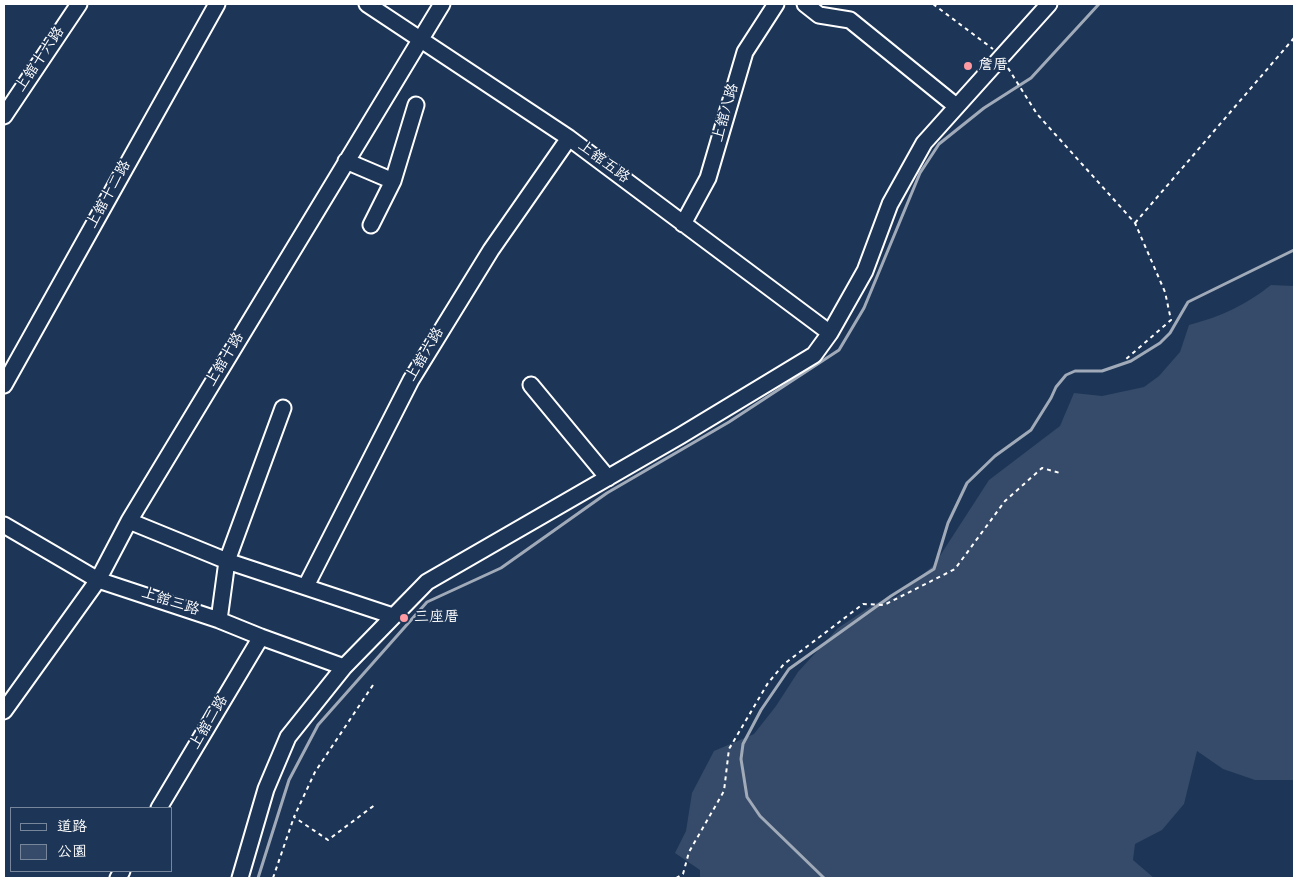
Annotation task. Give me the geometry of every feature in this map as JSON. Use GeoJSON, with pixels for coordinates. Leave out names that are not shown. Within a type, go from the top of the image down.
{"type":"FeatureCollection","features":[{"type":"Feature","properties":{"kind":"street","name":"上舘十六路"},"geometry":{"type":"LineString","coordinates":[[4,116],[79,4]]}},
{"type":"Feature","properties":{"kind":"street","name":"上舘十二路"},"geometry":{"type":"LineString","coordinates":[[4,385],[217,4]]}},
{"type":"Feature","properties":{"kind":"street","name":"上舘五路"},"geometry":{"type":"LineString","coordinates":[[367,4],[569,138],[830,334]]}},
{"type":"Feature","properties":{"kind":"street","name":"上舘十路"},"geometry":{"type":"LineString","coordinates":[[4,711],[98,580],[129,521],[442,4]]}},
{"type":"Feature","properties":{"kind":"street","name":"上舘八路"},"geometry":{"type":"LineString","coordinates":[[683,224],[708,178],[745,52],[776,4]]}},
{"type":"Feature","properties":{"kind":"street"},"geometry":{"type":"LineString","coordinates":[[805,4],[819,15],[850,20],[956,106]]}},
{"type":"Feature","properties":{"kind":"street"},"geometry":{"type":"LineString","coordinates":[[240,878],[266,789],[288,737],[344,667],[427,582],[608,478],[814,355],[830,334],[865,271],[890,204],[924,142],[1049,4]]}},
{"type":"Feature","properties":{"kind":"street"},"geometry":{"type":"LineString","coordinates":[[371,225],[392,181],[416,105]]}},
{"type":"Feature","properties":{"kind":"street","name":"上舘六路"},"geometry":{"type":"LineString","coordinates":[[306,586],[411,380],[491,250],[569,138]]}},
{"type":"Feature","properties":{"kind":"street"},"geometry":{"type":"LineString","coordinates":[[346,161],[392,181]]}},
{"type":"Feature","properties":{"kind":"street"},"geometry":{"type":"LineString","coordinates":[[530,385],[608,478]]}},
{"type":"Feature","properties":{"kind":"street"},"geometry":{"type":"LineString","coordinates":[[219,620],[227,561],[283,408]]}},
{"type":"Feature","properties":{"kind":"street"},"geometry":{"type":"LineString","coordinates":[[129,521],[227,561],[393,616]]}},
{"type":"Feature","properties":{"kind":"street","name":"上舘三路"},"geometry":{"type":"LineString","coordinates":[[4,525],[98,580],[219,620],[261,638],[344,667]]}},
{"type":"Feature","properties":{"kind":"street","name":"上舘二路"},"geometry":{"type":"LineString","coordinates":[[160,807],[261,638]]}},
{"type":"Feature","properties":{"kind":"path"},"geometry":{"type":"LineString","coordinates":[[933,4],[1001,56],[1037,114],[1135,223],[1165,292],[1171,320],[1125,360]]}},
{"type":"Feature","properties":{"kind":"path"},"geometry":{"type":"LineString","coordinates":[[1135,223],[1294,38]]}},
{"type":"Feature","properties":{"kind":"path"},"geometry":{"type":"LineString","coordinates":[[676,878],[683,874],[689,852],[724,792],[729,749],[768,683],[784,664],[863,604],[884,605],[955,569],[1005,500],[1042,468],[1060,473]]}},
{"type":"Feature","properties":{"kind":"path"},"geometry":{"type":"LineString","coordinates":[[273,878],[294,817],[315,772],[373,685]]}},
{"type":"Feature","properties":{"kind":"path"},"geometry":{"type":"LineString","coordinates":[[294,817],[328,840],[376,804]]}},
{"type":"Feature","properties":{"kind":"path"},"geometry":{"type":"LineString","coordinates":[[683,874],[686,878]]}},
{"type":"Feature","properties":{"kind":"green space"},"geometry":{"type":"Polygon","coordinates":[[[1271,285],[1294,286],[1294,780],[1255,780],[1223,769],[1197,751],[1184,804],[1162,830],[1135,844],[1133,860],[1154,878],[700,878],[700,870],[675,853],[686,831],[692,793],[714,751],[754,734],[776,706],[798,672],[838,628],[876,603],[896,597],[934,565],[989,480],[1060,426],[1074,393],[1102,396],[1144,387],[1159,376],[1180,352],[1189,325],[1232,310],[1271,285]]]}},
{"type":"Feature","properties":{"kind":"waterway"},"geometry":{"type":"LineString","coordinates":[[258,878],[289,780],[318,725],[427,602],[501,568],[607,493],[729,422],[839,350],[864,308],[920,173],[939,144],[984,108],[1031,78],[1099,4]]}},
{"type":"Feature","properties":{"kind":"waterway"},"geometry":{"type":"LineString","coordinates":[[824,878],[760,816],[747,797],[741,759],[743,744],[761,710],[789,669],[891,596],[934,569],[948,523],[967,483],[995,456],[1031,430],[1056,387],[1066,375],[1075,371],[1102,371],[1131,361],[1160,343],[1170,333],[1188,302],[1294,250]]}},
{"type":"Feature","properties":{"kind":"place","name":"詹厝"},"geometry":{"type":"Point","coordinates":[968,66]}},
{"type":"Feature","properties":{"kind":"place","name":"三座厝"},"geometry":{"type":"Point","coordinates":[404,618]}}]}
